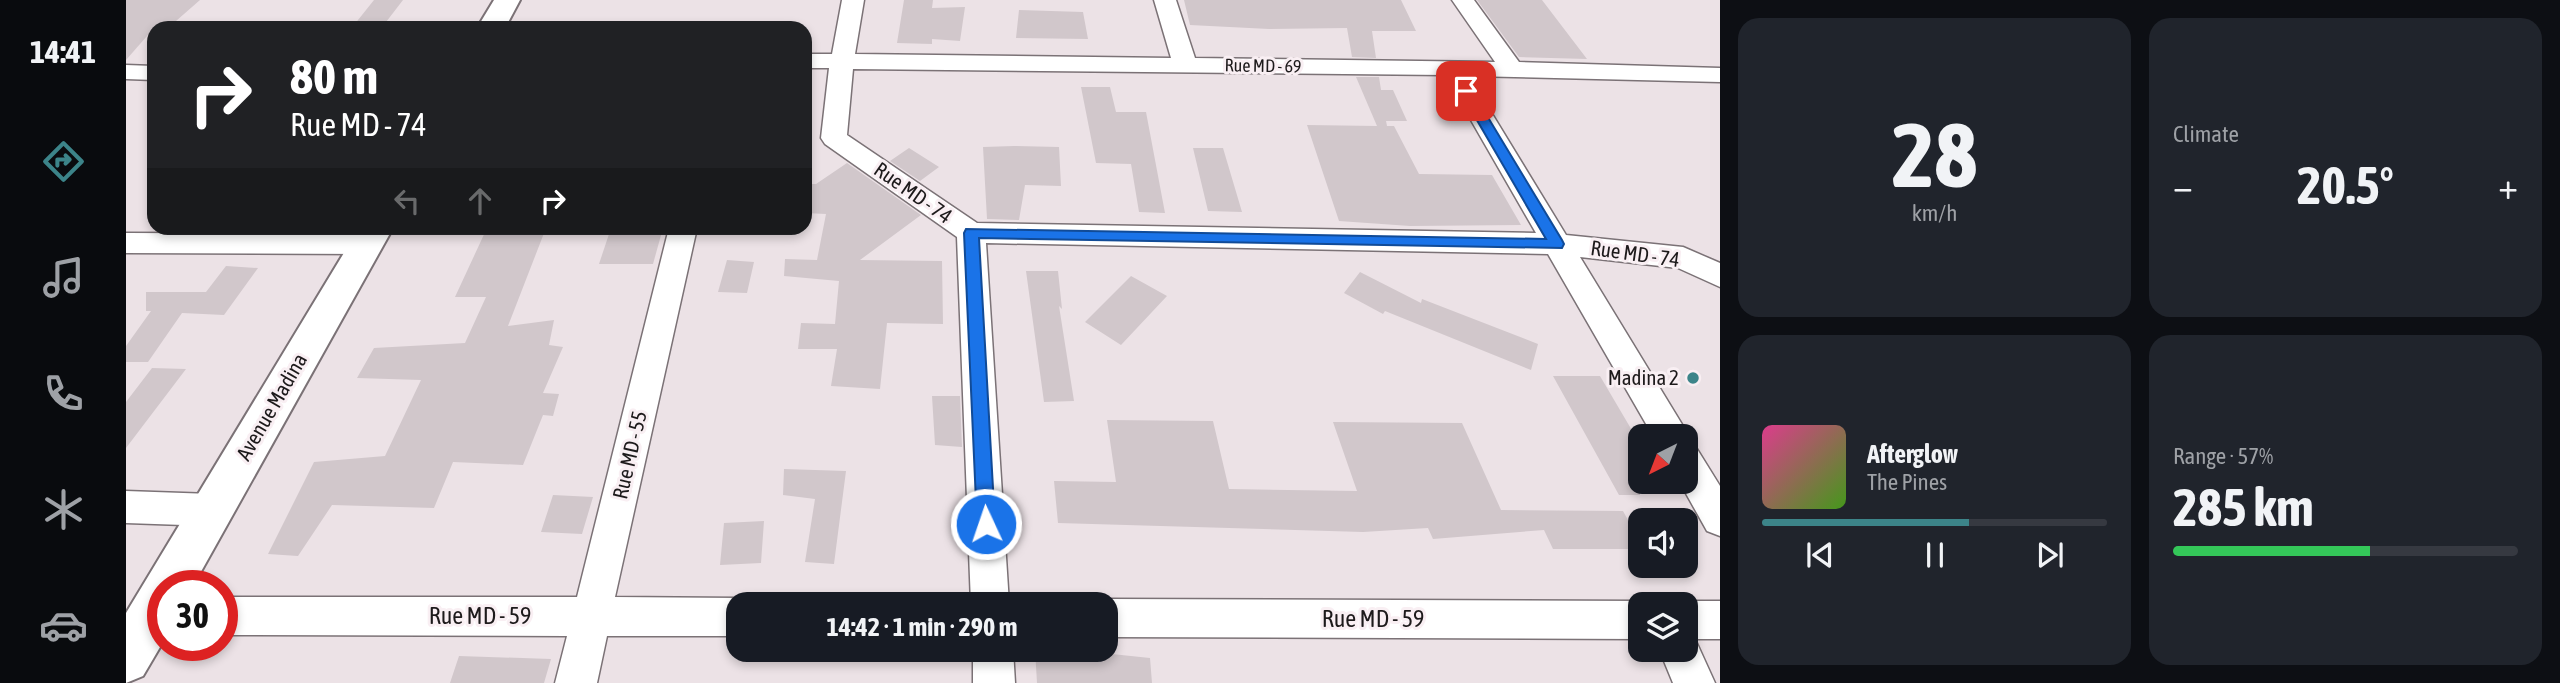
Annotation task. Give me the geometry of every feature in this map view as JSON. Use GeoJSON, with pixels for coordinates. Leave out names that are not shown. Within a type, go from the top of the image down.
{"type":"FeatureCollection","features":[{"type":"Feature","properties":{"kind":"street"},"geometry":{"type":"LineString","coordinates":[[495,21],[508,0]]}},
{"type":"Feature","properties":{"kind":"street","name":"Rue MD - 74"},"geometry":{"type":"LineString","coordinates":[[853,0],[842,61],[834,138],[971,233],[1557,244],[1683,258],[1720,276]]}},
{"type":"Feature","properties":{"kind":"street"},"geometry":{"type":"LineString","coordinates":[[1165,0],[1185,65]]}},
{"type":"Feature","properties":{"kind":"street"},"geometry":{"type":"LineString","coordinates":[[1462,0],[1512,69]]}},
{"type":"Feature","properties":{"kind":"street","name":"Rue MD - 69"},"geometry":{"type":"LineString","coordinates":[[812,61],[1512,69],[1720,75]]}},
{"type":"Feature","properties":{"kind":"street"},"geometry":{"type":"LineString","coordinates":[[1453,69],[1664,424]]}},
{"type":"Feature","properties":{"kind":"street"},"geometry":{"type":"LineString","coordinates":[[126,72],[147,72]]}},
{"type":"Feature","properties":{"kind":"street"},"geometry":{"type":"LineString","coordinates":[[971,233],[989,592]]}},
{"type":"Feature","properties":{"kind":"street","name":"Rue MD - 55"},"geometry":{"type":"LineString","coordinates":[[576,683],[681,235]]}},
{"type":"Feature","properties":{"kind":"street"},"geometry":{"type":"LineString","coordinates":[[126,243],[371,236]]}},
{"type":"Feature","properties":{"kind":"street","name":"Avenue Madina"},"geometry":{"type":"LineString","coordinates":[[179,570],[371,236]]}},
{"type":"Feature","properties":{"kind":"street"},"geometry":{"type":"LineString","coordinates":[[1698,482],[1720,519]]}},
{"type":"Feature","properties":{"kind":"street"},"geometry":{"type":"LineString","coordinates":[[126,508],[212,510]]}},
{"type":"Feature","properties":{"kind":"street","name":"Rue MD - 59"},"geometry":{"type":"LineString","coordinates":[[238,616],[726,617]]}},
{"type":"Feature","properties":{"kind":"street","name":"Rue MD - 59"},"geometry":{"type":"LineString","coordinates":[[1118,618],[1628,620]]}},
{"type":"Feature","properties":{"kind":"street"},"geometry":{"type":"LineString","coordinates":[[1698,620],[1720,620]]}},
{"type":"Feature","properties":{"kind":"street","name":"Avenue Madina"},"geometry":{"type":"LineString","coordinates":[[126,659],[147,625]]}},
{"type":"Feature","properties":{"kind":"street"},"geometry":{"type":"LineString","coordinates":[[993,662],[994,683]]}},
{"type":"Feature","properties":{"kind":"street"},"geometry":{"type":"LineString","coordinates":[[1685,662],[1694,683]]}},
{"type":"Feature","properties":{"kind":"building"},"geometry":{"type":"Polygon","coordinates":[[[126,0],[200,0],[176,21],[147,21],[147,36],[126,60],[126,0]]]}},
{"type":"Feature","properties":{"kind":"building"},"geometry":{"type":"Polygon","coordinates":[[[374,0],[403,0],[387,21],[357,21],[374,0]]]}},
{"type":"Feature","properties":{"kind":"building"},"geometry":{"type":"Polygon","coordinates":[[[904,0],[933,0],[932,8],[965,7],[960,41],[932,39],[932,44],[897,43],[904,0]]]}},
{"type":"Feature","properties":{"kind":"building"},"geometry":{"type":"Polygon","coordinates":[[[1184,0],[1401,0],[1416,31],[1372,31],[1376,58],[1352,57],[1347,28],[1269,29],[1190,25],[1184,0]]]}},
{"type":"Feature","properties":{"kind":"building"},"geometry":{"type":"Polygon","coordinates":[[[1477,0],[1542,0],[1587,59],[1519,57],[1477,0]]]}},
{"type":"Feature","properties":{"kind":"building"},"geometry":{"type":"Polygon","coordinates":[[[1019,10],[1083,12],[1088,39],[1016,38],[1019,10]]]}},
{"type":"Feature","properties":{"kind":"building"},"geometry":{"type":"Polygon","coordinates":[[[1356,77],[1379,77],[1381,90],[1393,90],[1407,121],[1386,121],[1387,126],[1394,126],[1419,174],[1492,175],[1521,225],[1410,226],[1339,221],[1307,125],[1377,126],[1356,77]]]}},
{"type":"Feature","properties":{"kind":"building"},"geometry":{"type":"Polygon","coordinates":[[[1081,87],[1110,87],[1116,112],[1146,112],[1165,213],[1139,212],[1131,164],[1096,163],[1081,87]]]}},
{"type":"Feature","properties":{"kind":"building"},"geometry":{"type":"Polygon","coordinates":[[[983,147],[1059,147],[1061,186],[1025,185],[1019,220],[987,219],[983,147]]]}},
{"type":"Feature","properties":{"kind":"building"},"geometry":{"type":"Polygon","coordinates":[[[909,148],[939,167],[920,181],[890,161],[909,148]]]}},
{"type":"Feature","properties":{"kind":"building"},"geometry":{"type":"Polygon","coordinates":[[[1193,148],[1223,148],[1242,212],[1208,211],[1193,148]]]}},
{"type":"Feature","properties":{"kind":"building"},"geometry":{"type":"Polygon","coordinates":[[[847,163],[921,215],[860,260],[942,261],[943,324],[887,323],[880,389],[831,386],[837,349],[798,349],[801,323],[835,324],[839,281],[784,276],[785,259],[817,260],[826,214],[812,213],[812,184],[847,163]]]}},
{"type":"Feature","properties":{"kind":"building"},"geometry":{"type":"Polygon","coordinates":[[[484,235],[543,235],[508,326],[554,320],[549,345],[563,347],[543,393],[559,394],[553,416],[543,415],[523,465],[453,462],[434,508],[332,505],[298,556],[268,554],[314,462],[385,456],[421,380],[357,378],[374,348],[465,343],[486,297],[455,297],[484,235]]]}},
{"type":"Feature","properties":{"kind":"building"},"geometry":{"type":"Polygon","coordinates":[[[609,235],[661,235],[653,264],[599,264],[609,235]]]}},
{"type":"Feature","properties":{"kind":"building"},"geometry":{"type":"Polygon","coordinates":[[[727,260],[754,262],[747,293],[718,292],[727,260]]]}},
{"type":"Feature","properties":{"kind":"building"},"geometry":{"type":"Polygon","coordinates":[[[226,266],[258,268],[224,315],[182,313],[148,362],[126,362],[126,346],[151,311],[146,311],[146,292],[206,292],[226,266]]]}},
{"type":"Feature","properties":{"kind":"building"},"geometry":{"type":"Polygon","coordinates":[[[1026,271],[1058,271],[1062,309],[1059,306],[1074,401],[1044,402],[1026,271]]]}},
{"type":"Feature","properties":{"kind":"building"},"geometry":{"type":"Polygon","coordinates":[[[1360,272],[1421,303],[1422,299],[1538,344],[1531,370],[1385,311],[1383,314],[1344,293],[1360,272]]]}},
{"type":"Feature","properties":{"kind":"building"},"geometry":{"type":"Polygon","coordinates":[[[1131,276],[1167,296],[1121,345],[1085,322],[1131,276]]]}},
{"type":"Feature","properties":{"kind":"building"},"geometry":{"type":"Polygon","coordinates":[[[152,368],[186,369],[126,448],[126,402],[152,368]]]}},
{"type":"Feature","properties":{"kind":"building"},"geometry":{"type":"Polygon","coordinates":[[[1553,376],[1600,376],[1628,424],[1628,494],[1640,495],[1619,495],[1553,376]]]}},
{"type":"Feature","properties":{"kind":"building"},"geometry":{"type":"Polygon","coordinates":[[[932,396],[960,396],[962,447],[935,445],[932,396]]]}},
{"type":"Feature","properties":{"kind":"building"},"geometry":{"type":"Polygon","coordinates":[[[1107,420],[1213,421],[1229,489],[1357,491],[1333,422],[1462,423],[1501,510],[1623,511],[1628,520],[1628,549],[1553,549],[1544,530],[1433,539],[1428,528],[1363,532],[1058,523],[1054,481],[1116,482],[1107,420]]]}},
{"type":"Feature","properties":{"kind":"building"},"geometry":{"type":"Polygon","coordinates":[[[784,469],[846,471],[834,564],[805,562],[815,499],[783,495],[784,469]]]}},
{"type":"Feature","properties":{"kind":"building"},"geometry":{"type":"Polygon","coordinates":[[[553,495],[593,497],[582,534],[541,532],[553,495]]]}},
{"type":"Feature","properties":{"kind":"building"},"geometry":{"type":"Polygon","coordinates":[[[764,521],[761,563],[720,565],[724,523],[764,521]]]}},
{"type":"Feature","properties":{"kind":"building"},"geometry":{"type":"Polygon","coordinates":[[[1118,655],[1150,658],[1152,683],[1037,683],[1036,662],[1118,662],[1118,655]]]}},
{"type":"Feature","properties":{"kind":"building"},"geometry":{"type":"Polygon","coordinates":[[[459,656],[551,659],[544,683],[450,683],[459,656]]]}},
{"type":"Feature","properties":{"kind":"place","name":"Madina 2"},"geometry":{"type":"Point","coordinates":[1693,378]}},
{"type":"Feature","properties":{"kind":"route"},"geometry":{"type":"LineString","coordinates":[[986,524],[971,233],[1557,244],[1466,91]]}}]}
